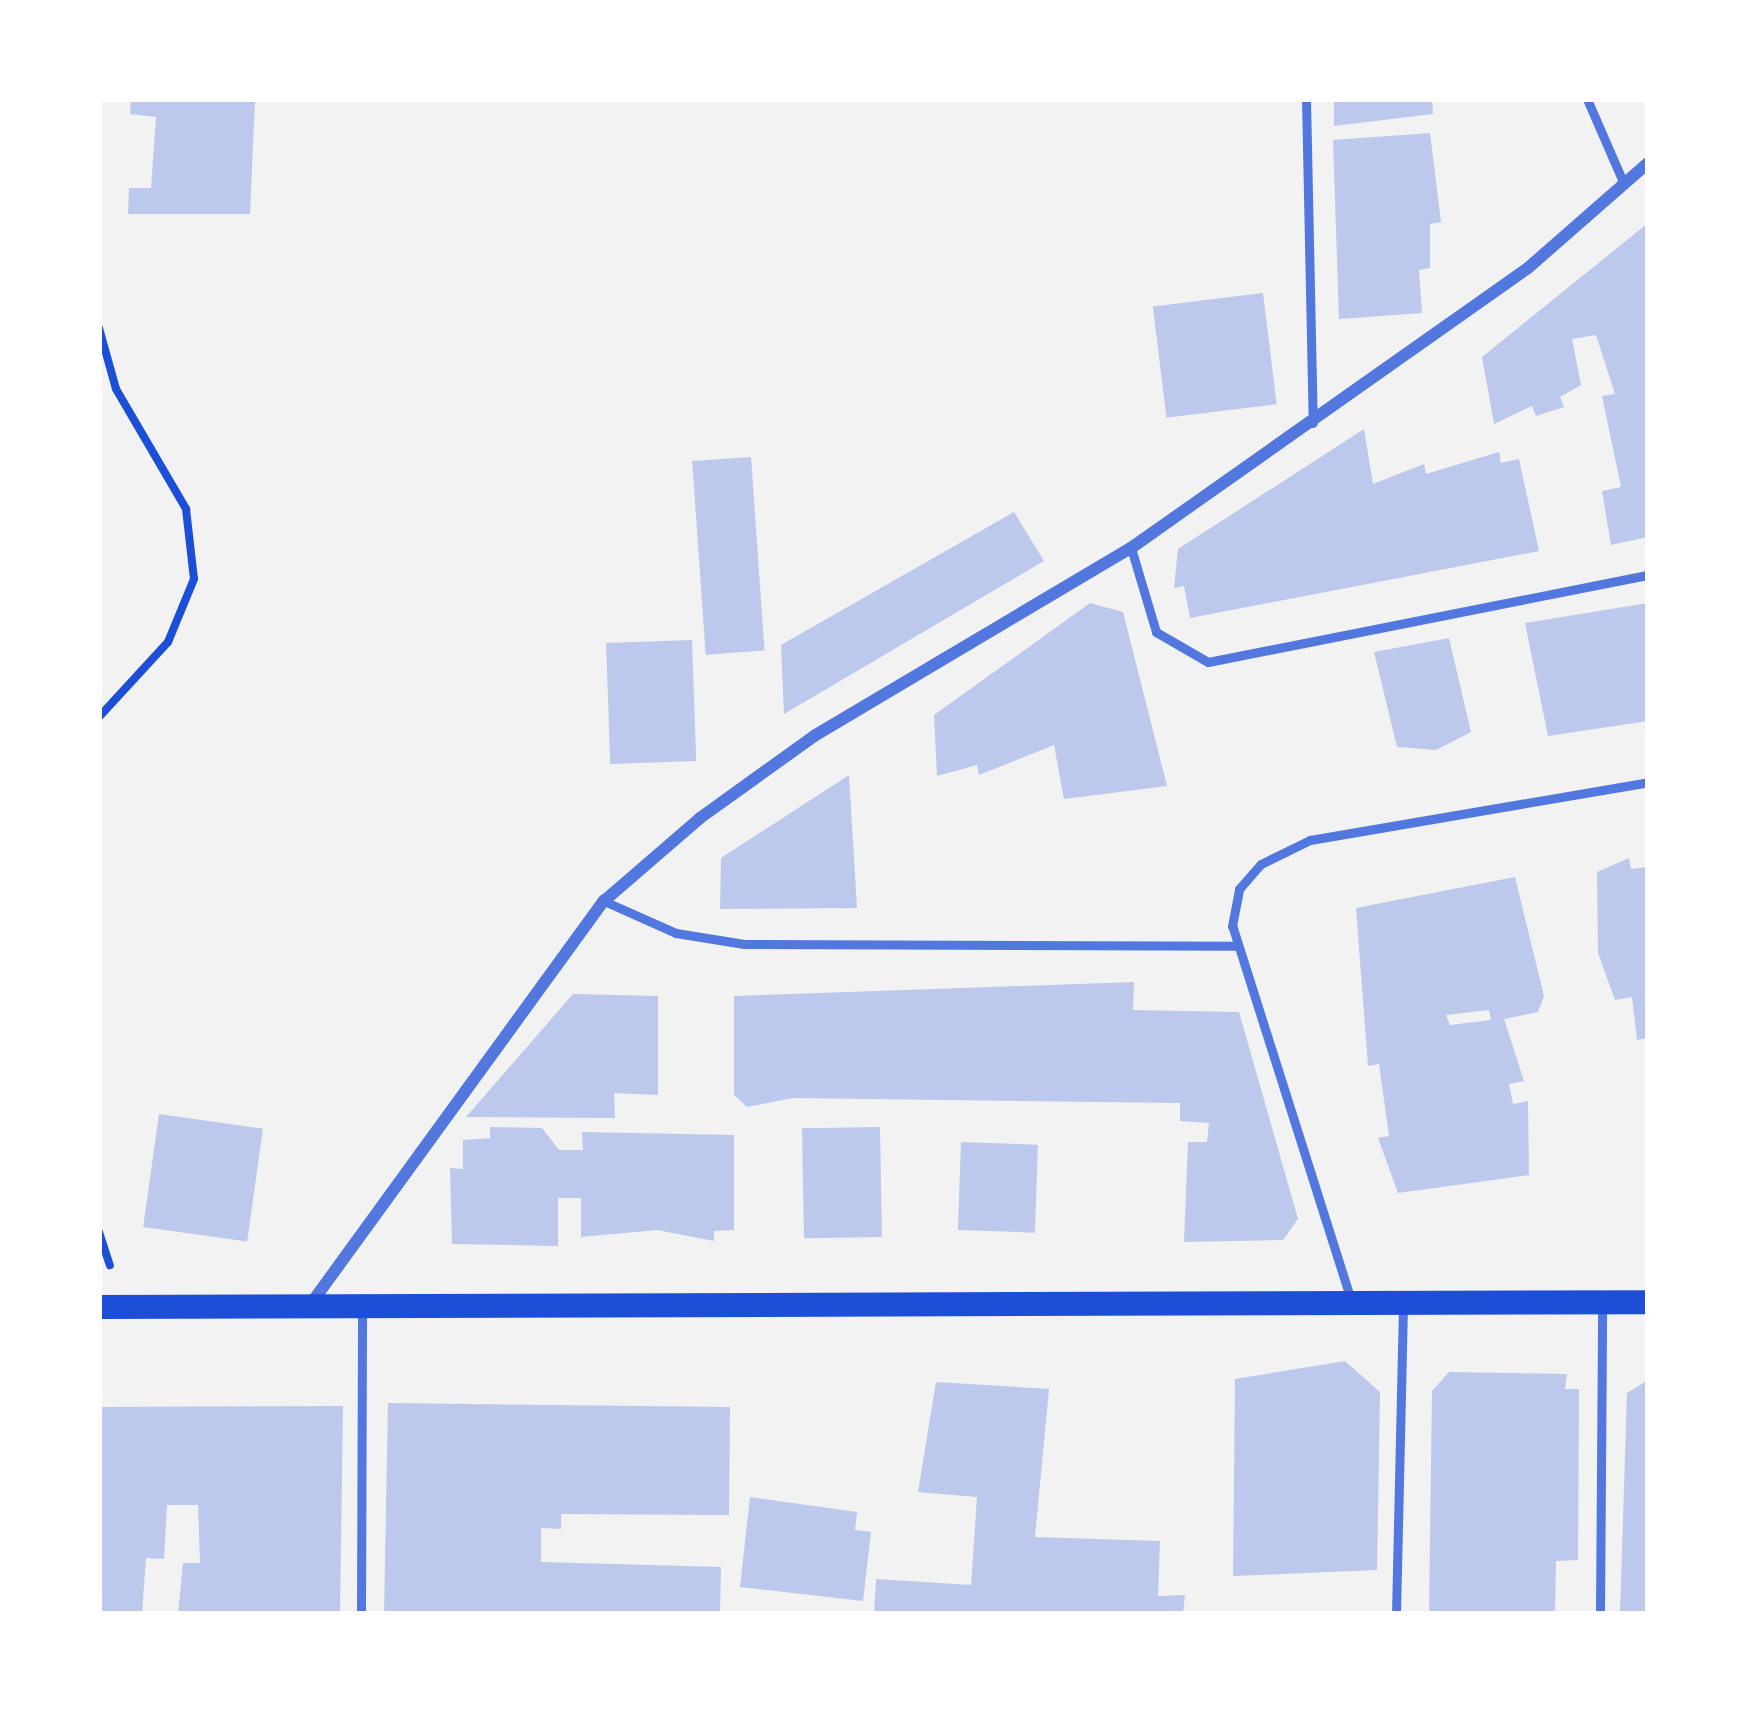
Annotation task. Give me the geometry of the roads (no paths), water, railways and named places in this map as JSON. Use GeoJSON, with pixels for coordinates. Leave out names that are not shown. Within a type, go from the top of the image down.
{"type":"FeatureCollection","features":[{"type":"Feature","properties":{"kind":"main road"},"geometry":{"type":"LineString","coordinates":[[99,1307],[304,1314],[1351,1300],[1648,1302]]}},
{"type":"Feature","properties":{"kind":"street"},"geometry":{"type":"LineString","coordinates":[[304,1314],[604,901],[814,736],[1131,548],[1313,423],[1648,163]]}},
{"type":"Feature","properties":{"kind":"lane"},"geometry":{"type":"LineString","coordinates":[[1306,99],[1313,423]]}},
{"type":"Feature","properties":{"kind":"lane"},"geometry":{"type":"LineString","coordinates":[[1587,99],[1624,184]]}},
{"type":"Feature","properties":{"kind":"lane"},"geometry":{"type":"LineString","coordinates":[[1131,548],[1156,632],[1208,662],[1648,575]]}},
{"type":"Feature","properties":{"kind":"lane"},"geometry":{"type":"LineString","coordinates":[[1351,1300],[1238,946],[1239,889],[1261,864],[1310,840],[1648,782]]}},
{"type":"Feature","properties":{"kind":"lane"},"geometry":{"type":"LineString","coordinates":[[604,901],[676,933],[744,944],[1238,946]]}},
{"type":"Feature","properties":{"kind":"lane"},"geometry":{"type":"LineString","coordinates":[[1396,1614],[1403,1300]]}},
{"type":"Feature","properties":{"kind":"lane"},"geometry":{"type":"LineString","coordinates":[[1600,1614],[1602,1302]]}},
{"type":"Feature","properties":{"kind":"lane"},"geometry":{"type":"LineString","coordinates":[[362,1313],[362,1614]]}}]}
